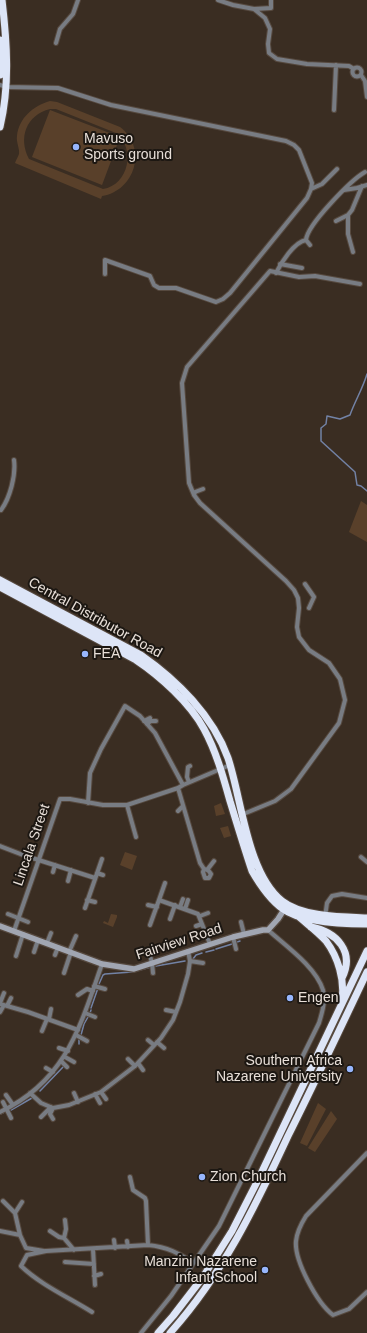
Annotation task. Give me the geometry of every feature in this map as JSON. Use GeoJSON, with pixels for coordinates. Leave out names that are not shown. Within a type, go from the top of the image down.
{"type":"FeatureCollection","features":[{"type":"Feature","properties":{"kind":"highway"},"geometry":{"type":"LineString","coordinates":[[0,128],[3,86],[8,59],[2,0]]}},
{"type":"Feature","properties":{"kind":"highway"},"geometry":{"type":"LineString","coordinates":[[0,40],[0,76]]}},
{"type":"Feature","properties":{"kind":"highway","name":"Central Distributor Road"},"geometry":{"type":"LineString","coordinates":[[0,580],[130,649],[156,666],[181,688],[202,712],[220,741],[230,765],[250,842],[259,869],[266,883],[286,907],[296,915],[324,918],[367,918]]}},
{"type":"Feature","properties":{"kind":"highway","name":"Central Distributor Road"},"geometry":{"type":"LineString","coordinates":[[0,587],[116,649],[151,670],[176,693],[204,727],[220,769],[252,871],[270,898],[286,907],[343,924],[367,924]]}},
{"type":"Feature","properties":{"kind":"highway"},"geometry":{"type":"LineString","coordinates":[[296,915],[326,941],[332,951],[342,978],[342,1004]]}},
{"type":"Feature","properties":{"kind":"highway"},"geometry":{"type":"LineString","coordinates":[[311,927],[322,929],[334,936],[342,945],[346,955],[347,966],[342,978]]}},
{"type":"Feature","properties":{"kind":"highway"},"geometry":{"type":"LineString","coordinates":[[158,1333],[203,1277],[232,1231],[257,1182],[367,951]]}},
{"type":"Feature","properties":{"kind":"highway"},"geometry":{"type":"LineString","coordinates":[[170,1333],[182,1320],[210,1283],[240,1235],[367,972]]}},
{"type":"Feature","properties":{"kind":"main road"},"geometry":{"type":"LineString","coordinates":[[268,930],[286,907]]}},
{"type":"Feature","properties":{"kind":"main road","name":"Fairview Road"},"geometry":{"type":"LineString","coordinates":[[0,926],[102,964],[134,969],[233,937],[268,930]]}},
{"type":"Feature","properties":{"kind":"street"},"geometry":{"type":"LineString","coordinates":[[56,43],[60,29],[73,14],[78,0]]}},
{"type":"Feature","properties":{"kind":"street"},"geometry":{"type":"LineString","coordinates":[[218,0],[233,5],[254,9],[271,8],[271,0]]}},
{"type":"Feature","properties":{"kind":"street"},"geometry":{"type":"LineString","coordinates":[[254,9],[265,18],[270,28],[268,44],[269,53],[277,59],[306,64],[348,66],[354,69],[360,68],[362,73],[361,75],[366,80],[367,97]]}},
{"type":"Feature","properties":{"kind":"street"},"geometry":{"type":"LineString","coordinates":[[334,110],[336,65]]}},
{"type":"Feature","properties":{"kind":"street"},"geometry":{"type":"LineString","coordinates":[[354,69],[354,76],[361,75]]}},
{"type":"Feature","properties":{"kind":"street"},"geometry":{"type":"LineString","coordinates":[[3,86],[58,88],[111,105],[286,142],[294,145],[299,150],[312,183],[312,189]]}},
{"type":"Feature","properties":{"kind":"street"},"geometry":{"type":"LineString","coordinates":[[104,274],[105,260],[150,276],[154,285],[158,288],[176,288],[216,302],[223,299],[230,293],[302,204],[312,189],[322,184],[337,169]]}},
{"type":"Feature","properties":{"kind":"street"},"geometry":{"type":"LineString","coordinates":[[310,245],[306,240],[306,235],[310,228],[341,192],[359,175],[365,172]]}},
{"type":"Feature","properties":{"kind":"street"},"geometry":{"type":"LineString","coordinates":[[341,192],[365,185]]}},
{"type":"Feature","properties":{"kind":"street"},"geometry":{"type":"LineString","coordinates":[[336,221],[348,215],[357,202],[365,185]]}},
{"type":"Feature","properties":{"kind":"street"},"geometry":{"type":"LineString","coordinates":[[348,215],[348,234],[353,252]]}},
{"type":"Feature","properties":{"kind":"street"},"geometry":{"type":"LineString","coordinates":[[276,273],[280,264],[297,245],[301,241],[306,240]]}},
{"type":"Feature","properties":{"kind":"street"},"geometry":{"type":"LineString","coordinates":[[280,264],[302,268]]}},
{"type":"Feature","properties":{"kind":"street"},"geometry":{"type":"LineString","coordinates":[[235,817],[275,801],[291,789],[339,723],[345,700],[340,678],[329,663],[309,650],[299,637],[296,627],[299,608],[298,598],[294,590],[200,503],[194,495],[189,483],[186,451],[182,383],[183,376],[187,367],[270,271],[299,277],[315,276],[360,284]]}},
{"type":"Feature","properties":{"kind":"street"},"geometry":{"type":"LineString","coordinates":[[1,510],[13,482],[15,470],[14,460]]}},
{"type":"Feature","properties":{"kind":"street"},"geometry":{"type":"LineString","coordinates":[[194,495],[195,492],[203,489]]}},
{"type":"Feature","properties":{"kind":"street"},"geometry":{"type":"LineString","coordinates":[[305,584],[314,597],[309,608]]}},
{"type":"Feature","properties":{"kind":"street"},"geometry":{"type":"LineString","coordinates":[[88,803],[90,773],[101,749],[125,706],[140,716],[160,743],[183,785]]}},
{"type":"Feature","properties":{"kind":"street"},"geometry":{"type":"LineString","coordinates":[[145,723],[150,718]]}},
{"type":"Feature","properties":{"kind":"street"},"geometry":{"type":"LineString","coordinates":[[145,723],[156,721]]}},
{"type":"Feature","properties":{"kind":"street","name":"Lincala Street"},"geometry":{"type":"LineString","coordinates":[[14,931],[60,798],[103,805],[127,805],[178,788],[230,765]]}},
{"type":"Feature","properties":{"kind":"street"},"geometry":{"type":"LineString","coordinates":[[189,782],[187,777],[190,766]]}},
{"type":"Feature","properties":{"kind":"street"},"geometry":{"type":"LineString","coordinates":[[178,788],[200,863],[205,870],[214,861]]}},
{"type":"Feature","properties":{"kind":"street"},"geometry":{"type":"LineString","coordinates":[[127,805],[136,837]]}},
{"type":"Feature","properties":{"kind":"street"},"geometry":{"type":"LineString","coordinates":[[178,811],[183,806]]}},
{"type":"Feature","properties":{"kind":"street"},"geometry":{"type":"LineString","coordinates":[[0,846],[95,878]]}},
{"type":"Feature","properties":{"kind":"street"},"geometry":{"type":"LineString","coordinates":[[361,857],[367,862]]}},
{"type":"Feature","properties":{"kind":"street"},"geometry":{"type":"LineString","coordinates":[[85,908],[92,884],[102,859]]}},
{"type":"Feature","properties":{"kind":"street"},"geometry":{"type":"LineString","coordinates":[[53,872],[55,865]]}},
{"type":"Feature","properties":{"kind":"street"},"geometry":{"type":"LineString","coordinates":[[68,881],[72,870]]}},
{"type":"Feature","properties":{"kind":"street"},"geometry":{"type":"LineString","coordinates":[[76,879],[78,873]]}},
{"type":"Feature","properties":{"kind":"street"},"geometry":{"type":"LineString","coordinates":[[96,873],[103,875]]}},
{"type":"Feature","properties":{"kind":"street"},"geometry":{"type":"LineString","coordinates":[[150,922],[165,883]]}},
{"type":"Feature","properties":{"kind":"street"},"geometry":{"type":"LineString","coordinates":[[92,884],[98,886]]}},
{"type":"Feature","properties":{"kind":"street"},"geometry":{"type":"LineString","coordinates":[[324,918],[327,903],[332,896],[342,894],[367,898]]}},
{"type":"Feature","properties":{"kind":"street"},"geometry":{"type":"LineString","coordinates":[[180,907],[183,899]]}},
{"type":"Feature","properties":{"kind":"street"},"geometry":{"type":"LineString","coordinates":[[87,900],[95,902]]}},
{"type":"Feature","properties":{"kind":"street"},"geometry":{"type":"LineString","coordinates":[[159,900],[198,914],[210,944]]}},
{"type":"Feature","properties":{"kind":"street"},"geometry":{"type":"LineString","coordinates":[[185,909],[188,900]]}},
{"type":"Feature","properties":{"kind":"street"},"geometry":{"type":"LineString","coordinates":[[148,905],[157,907]]}},
{"type":"Feature","properties":{"kind":"street"},"geometry":{"type":"LineString","coordinates":[[170,919],[175,905]]}},
{"type":"Feature","properties":{"kind":"street"},"geometry":{"type":"LineString","coordinates":[[192,917],[194,912]]}},
{"type":"Feature","properties":{"kind":"street"},"geometry":{"type":"LineString","coordinates":[[200,916],[208,913]]}},
{"type":"Feature","properties":{"kind":"street"},"geometry":{"type":"LineString","coordinates":[[8,914],[28,922]]}},
{"type":"Feature","properties":{"kind":"street"},"geometry":{"type":"LineString","coordinates":[[240,922],[244,934]]}},
{"type":"Feature","properties":{"kind":"street"},"geometry":{"type":"LineString","coordinates":[[196,926],[202,924]]}},
{"type":"Feature","properties":{"kind":"street"},"geometry":{"type":"LineString","coordinates":[[141,1333],[171,1296],[223,1218],[319,1023],[324,1006],[323,990],[316,974],[268,930]]}},
{"type":"Feature","properties":{"kind":"street"},"geometry":{"type":"LineString","coordinates":[[47,943],[50,933]]}},
{"type":"Feature","properties":{"kind":"street"},"geometry":{"type":"LineString","coordinates":[[16,956],[23,934]]}},
{"type":"Feature","properties":{"kind":"street"},"geometry":{"type":"LineString","coordinates":[[64,973],[76,936]]}},
{"type":"Feature","properties":{"kind":"street"},"geometry":{"type":"LineString","coordinates":[[233,937],[236,949]]}},
{"type":"Feature","properties":{"kind":"street"},"geometry":{"type":"LineString","coordinates":[[34,952],[38,940]]}},
{"type":"Feature","properties":{"kind":"street"},"geometry":{"type":"LineString","coordinates":[[55,956],[58,947]]}},
{"type":"Feature","properties":{"kind":"street"},"geometry":{"type":"LineString","coordinates":[[30,1093],[41,1103],[52,1108],[68,1106],[101,1092],[136,1065],[155,1044],[173,1020],[188,974],[190,961],[188,951]]}},
{"type":"Feature","properties":{"kind":"street"},"geometry":{"type":"LineString","coordinates":[[149,952],[153,974]]}},
{"type":"Feature","properties":{"kind":"street"},"geometry":{"type":"LineString","coordinates":[[190,961],[203,963]]}},
{"type":"Feature","properties":{"kind":"street"},"geometry":{"type":"LineString","coordinates":[[0,1112],[13,1105],[44,1082],[65,1057],[85,1013],[102,964]]}},
{"type":"Feature","properties":{"kind":"street"},"geometry":{"type":"LineString","coordinates":[[94,986],[105,989]]}},
{"type":"Feature","properties":{"kind":"street"},"geometry":{"type":"LineString","coordinates":[[78,995],[87,989],[93,991]]}},
{"type":"Feature","properties":{"kind":"street"},"geometry":{"type":"LineString","coordinates":[[0,1012],[3,1005],[4,993]]}},
{"type":"Feature","properties":{"kind":"street"},"geometry":{"type":"LineString","coordinates":[[3,1005],[11,998]]}},
{"type":"Feature","properties":{"kind":"street"},"geometry":{"type":"LineString","coordinates":[[3,1005],[78,1030]]}},
{"type":"Feature","properties":{"kind":"street"},"geometry":{"type":"LineString","coordinates":[[42,1031],[51,1009]]}},
{"type":"Feature","properties":{"kind":"street"},"geometry":{"type":"LineString","coordinates":[[166,1010],[176,1012]]}},
{"type":"Feature","properties":{"kind":"street"},"geometry":{"type":"LineString","coordinates":[[85,1013],[95,1017]]}},
{"type":"Feature","properties":{"kind":"street"},"geometry":{"type":"LineString","coordinates":[[76,1035],[87,1041]]}},
{"type":"Feature","properties":{"kind":"street"},"geometry":{"type":"LineString","coordinates":[[148,1040],[164,1048]]}},
{"type":"Feature","properties":{"kind":"street"},"geometry":{"type":"LineString","coordinates":[[59,1048],[68,1051]]}},
{"type":"Feature","properties":{"kind":"street"},"geometry":{"type":"LineString","coordinates":[[65,1057],[74,1062]]}},
{"type":"Feature","properties":{"kind":"street"},"geometry":{"type":"LineString","coordinates":[[128,1059],[143,1070]]}},
{"type":"Feature","properties":{"kind":"street"},"geometry":{"type":"LineString","coordinates":[[61,1061],[67,1067]]}},
{"type":"Feature","properties":{"kind":"street"},"geometry":{"type":"LineString","coordinates":[[46,1068],[52,1072]]}},
{"type":"Feature","properties":{"kind":"street"},"geometry":{"type":"LineString","coordinates":[[101,1092],[106,1099]]}},
{"type":"Feature","properties":{"kind":"street"},"geometry":{"type":"LineString","coordinates":[[74,1093],[78,1102]]}},
{"type":"Feature","properties":{"kind":"street"},"geometry":{"type":"LineString","coordinates":[[95,1094],[100,1103]]}},
{"type":"Feature","properties":{"kind":"street"},"geometry":{"type":"LineString","coordinates":[[6,1095],[13,1105]]}},
{"type":"Feature","properties":{"kind":"street"},"geometry":{"type":"LineString","coordinates":[[3,1102],[11,1118]]}},
{"type":"Feature","properties":{"kind":"street"},"geometry":{"type":"LineString","coordinates":[[41,1117],[52,1108]]}},
{"type":"Feature","properties":{"kind":"street"},"geometry":{"type":"LineString","coordinates":[[52,1108],[50,1114],[53,1119]]}},
{"type":"Feature","properties":{"kind":"street"},"geometry":{"type":"LineString","coordinates":[[367,1153],[306,1216],[299,1226],[296,1242],[298,1259],[314,1292],[329,1312],[333,1314],[349,1310],[367,1292]]}},
{"type":"Feature","properties":{"kind":"street"},"geometry":{"type":"LineString","coordinates":[[130,1177],[133,1190],[145,1198],[146,1201],[148,1246]]}},
{"type":"Feature","properties":{"kind":"street"},"geometry":{"type":"LineString","coordinates":[[3,1201],[15,1213],[20,1235],[26,1248],[46,1251]]}},
{"type":"Feature","properties":{"kind":"street"},"geometry":{"type":"LineString","coordinates":[[15,1213],[22,1202]]}},
{"type":"Feature","properties":{"kind":"street"},"geometry":{"type":"LineString","coordinates":[[64,1238],[66,1229],[65,1220]]}},
{"type":"Feature","properties":{"kind":"street"},"geometry":{"type":"LineString","coordinates":[[0,1230],[20,1235]]}},
{"type":"Feature","properties":{"kind":"street"},"geometry":{"type":"LineString","coordinates":[[50,1231],[58,1237],[64,1238],[74,1250]]}},
{"type":"Feature","properties":{"kind":"street"},"geometry":{"type":"LineString","coordinates":[[114,1240],[115,1248]]}},
{"type":"Feature","properties":{"kind":"street"},"geometry":{"type":"LineString","coordinates":[[128,1241],[128,1247]]}},
{"type":"Feature","properties":{"kind":"street"},"geometry":{"type":"LineString","coordinates":[[92,1312],[28,1273],[21,1266],[27,1255],[46,1251],[160,1246],[172,1250],[194,1263]]}},
{"type":"Feature","properties":{"kind":"street"},"geometry":{"type":"LineString","coordinates":[[93,1249],[95,1285]]}},
{"type":"Feature","properties":{"kind":"street"},"geometry":{"type":"LineString","coordinates":[[65,1262],[94,1264]]}},
{"type":"Feature","properties":{"kind":"street"},"geometry":{"type":"LineString","coordinates":[[94,1276],[101,1274]]}},
{"type":"Feature","properties":{"kind":"shaded area"},"geometry":{"type":"Polygon","coordinates":[[[50,101],[57,102],[120,127],[129,136],[134,146],[134,168],[130,178],[123,186],[102,196],[101,199],[15,163],[19,154],[17,138],[18,130],[24,118],[44,103],[50,101]],[[50,109],[35,116],[26,128],[24,143],[29,159],[103,189],[112,186],[119,181],[127,165],[128,156],[122,140],[116,133],[56,109],[50,109]]]}},
{"type":"Feature","properties":{"kind":"shaded area","name":"Mavuso Sports ground"},"geometry":{"type":"Polygon","coordinates":[[[50,110],[120,137],[102,185],[32,157],[50,110]]]}},
{"type":"Feature","properties":{"kind":"shaded area"},"geometry":{"type":"Polygon","coordinates":[[[361,501],[367,505],[367,542],[349,532],[361,501]]]}},
{"type":"Feature","properties":{"kind":"shaded area"},"geometry":{"type":"Polygon","coordinates":[[[221,803],[225,814],[216,816],[214,806],[221,803]]]}},
{"type":"Feature","properties":{"kind":"shaded area"},"geometry":{"type":"Polygon","coordinates":[[[228,826],[231,836],[224,838],[220,828],[228,826]]]}},
{"type":"Feature","properties":{"kind":"shaded area"},"geometry":{"type":"Polygon","coordinates":[[[125,852],[137,856],[132,870],[120,865],[125,852]]]}},
{"type":"Feature","properties":{"kind":"shaded area"},"geometry":{"type":"Polygon","coordinates":[[[111,914],[117,915],[113,927],[103,923],[104,921],[108,923],[111,914]]]}},
{"type":"Feature","properties":{"kind":"shaded area"},"geometry":{"type":"Polygon","coordinates":[[[318,1103],[326,1109],[307,1146],[300,1143],[318,1103]]]}},
{"type":"Feature","properties":{"kind":"shaded area"},"geometry":{"type":"Polygon","coordinates":[[[331,1111],[337,1119],[315,1152],[308,1148],[331,1111]]]}},
{"type":"Feature","properties":{"kind":"waterway"},"geometry":{"type":"LineString","coordinates":[[367,374],[350,415],[340,419],[327,416],[326,424],[321,428],[321,441],[355,472],[357,485],[361,486],[367,491]]}},
{"type":"Feature","properties":{"kind":"waterway"},"geometry":{"type":"LineString","coordinates":[[216,949],[232,944]]}},
{"type":"Feature","properties":{"kind":"waterway"},"geometry":{"type":"LineString","coordinates":[[206,952],[214,950]]}},
{"type":"Feature","properties":{"kind":"waterway"},"geometry":{"type":"LineString","coordinates":[[193,959],[196,955],[202,953]]}},
{"type":"Feature","properties":{"kind":"waterway"},"geometry":{"type":"LineString","coordinates":[[156,966],[185,961]]}},
{"type":"Feature","properties":{"kind":"waterway"},"geometry":{"type":"LineString","coordinates":[[99,984],[103,975],[105,974],[132,972],[151,967]]}},
{"type":"Feature","properties":{"kind":"waterway"},"geometry":{"type":"LineString","coordinates":[[91,1008],[98,988]]}},
{"type":"Feature","properties":{"kind":"waterway"},"geometry":{"type":"LineString","coordinates":[[81,1035],[88,1017]]}},
{"type":"Feature","properties":{"kind":"waterway"},"geometry":{"type":"LineString","coordinates":[[79,1039],[79,1044]]}},
{"type":"Feature","properties":{"kind":"waterway"},"geometry":{"type":"LineString","coordinates":[[40,1091],[64,1066]]}},
{"type":"Feature","properties":{"kind":"waterway"},"geometry":{"type":"LineString","coordinates":[[11,1110],[32,1098]]}},
{"type":"Feature","properties":{"kind":"waterway"},"geometry":{"type":"LineString","coordinates":[[0,1114],[7,1111]]}},
{"type":"Feature","properties":{"kind":"place","name":"Mavuso Sports ground"},"geometry":{"type":"Point","coordinates":[76,147]}},
{"type":"Feature","properties":{"kind":"place","name":"FEA"},"geometry":{"type":"Point","coordinates":[85,654]}},
{"type":"Feature","properties":{"kind":"place","name":"Engen"},"geometry":{"type":"Point","coordinates":[290,998]}},
{"type":"Feature","properties":{"kind":"place","name":"Southern Africa Nazarene University"},"geometry":{"type":"Point","coordinates":[350,1069]}},
{"type":"Feature","properties":{"kind":"place","name":"Zion Church"},"geometry":{"type":"Point","coordinates":[202,1177]}},
{"type":"Feature","properties":{"kind":"place","name":"Manzini Nazarene Infant School"},"geometry":{"type":"Point","coordinates":[265,1270]}}]}
